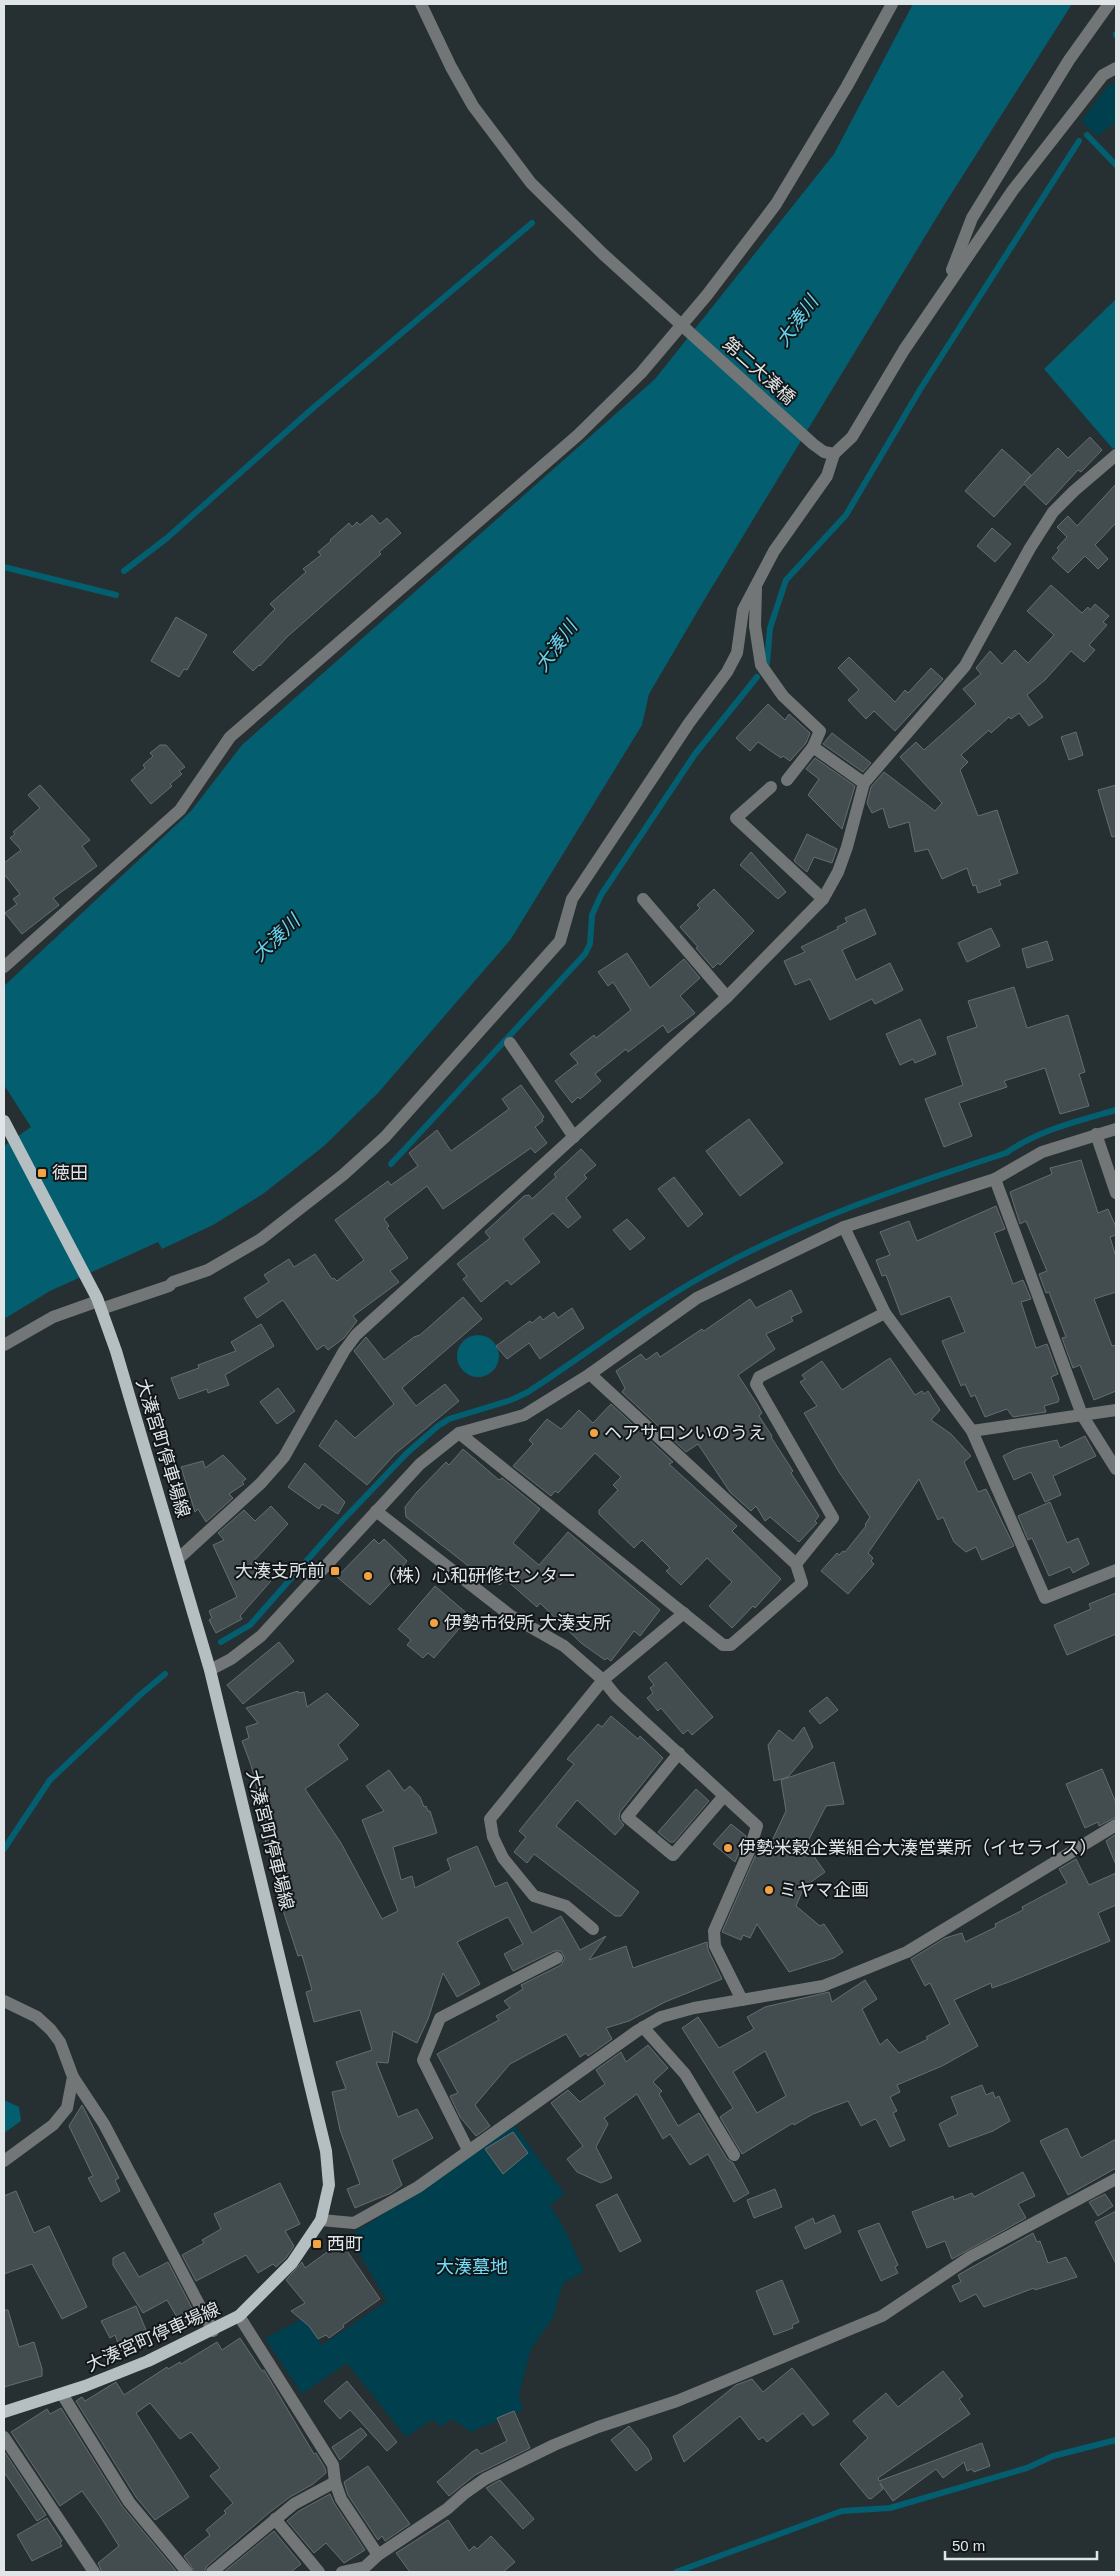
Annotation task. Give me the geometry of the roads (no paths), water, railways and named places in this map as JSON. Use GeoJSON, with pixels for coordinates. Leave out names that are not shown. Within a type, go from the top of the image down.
{"type":"FeatureCollection","features":[{"type":"Feature","properties":{"kind":"main road","name":"大湊宮町停車場線"},"geometry":{"type":"LineString","coordinates":[[4,1121],[99,1303],[178,1559],[210,1670],[326,2151],[329,2186],[321,2220],[292,2263],[240,2316],[213,2331],[148,2361],[62,2394],[4,2412]]}},
{"type":"Feature","properties":{"kind":"street","name":"第二大湊橋"},"geometry":{"type":"LineString","coordinates":[[421,4],[451,67],[473,106],[531,183],[603,254],[813,444],[824,452],[834,454]]}},
{"type":"Feature","properties":{"kind":"street"},"geometry":{"type":"LineString","coordinates":[[4,967],[180,810],[230,737],[578,434],[641,373],[682,325],[776,204],[847,86],[892,4]]}},
{"type":"Feature","properties":{"kind":"street"},"geometry":{"type":"LineString","coordinates":[[944,291],[972,218],[1069,60],[1109,4]]}},
{"type":"Feature","properties":{"kind":"street"},"geometry":{"type":"LineString","coordinates":[[4,1345],[53,1317],[99,1303],[169,1286],[173,1282],[208,1270],[254,1243],[343,1175],[385,1137],[560,941],[572,899],[734,659],[740,638],[743,610],[774,551],[827,476],[834,454],[852,437],[904,350],[1013,190],[1103,75],[1116,68]]}},
{"type":"Feature","properties":{"kind":"street"},"geometry":{"type":"LineString","coordinates":[[178,1559],[261,1483],[284,1457],[344,1351],[356,1335],[727,997],[823,899],[838,872],[864,783],[965,666],[1030,548],[1053,512],[1116,455]]}},
{"type":"Feature","properties":{"kind":"street"},"geometry":{"type":"LineString","coordinates":[[756,586],[755,626],[761,665],[783,696],[820,731],[813,747],[787,780]]}},
{"type":"Feature","properties":{"kind":"street"},"geometry":{"type":"LineString","coordinates":[[813,747],[864,783]]}},
{"type":"Feature","properties":{"kind":"street"},"geometry":{"type":"LineString","coordinates":[[771,787],[736,818],[823,899]]}},
{"type":"Feature","properties":{"kind":"street"},"geometry":{"type":"LineString","coordinates":[[643,899],[727,997]]}},
{"type":"Feature","properties":{"kind":"street"},"geometry":{"type":"LineString","coordinates":[[510,1043],[574,1137]]}},
{"type":"Feature","properties":{"kind":"street"},"geometry":{"type":"LineString","coordinates":[[210,1670],[231,1659],[261,1636],[420,1464],[460,1433],[524,1415],[590,1374],[697,1298],[844,1227],[995,1179],[1042,1152],[1116,1129]]}},
{"type":"Feature","properties":{"kind":"street"},"geometry":{"type":"LineString","coordinates":[[1096,1134],[1116,1193]]}},
{"type":"Feature","properties":{"kind":"street"},"geometry":{"type":"LineString","coordinates":[[995,1179],[1082,1415],[1116,1469]]}},
{"type":"Feature","properties":{"kind":"street"},"geometry":{"type":"LineString","coordinates":[[844,1227],[885,1313],[972,1431],[1045,1598],[1116,1570]]}},
{"type":"Feature","properties":{"kind":"street"},"geometry":{"type":"LineString","coordinates":[[796,1564],[833,1518],[756,1384],[759,1377],[885,1313]]}},
{"type":"Feature","properties":{"kind":"street"},"geometry":{"type":"LineString","coordinates":[[460,1433],[723,1645],[731,1645],[802,1583],[796,1564],[590,1374]]}},
{"type":"Feature","properties":{"kind":"street"},"geometry":{"type":"LineString","coordinates":[[972,1431],[1116,1410]]}},
{"type":"Feature","properties":{"kind":"street"},"geometry":{"type":"LineString","coordinates":[[376,1511],[511,1616],[564,1646],[603,1680],[616,1696],[757,1826],[750,1849],[714,1931],[715,1946],[742,2000]]}},
{"type":"Feature","properties":{"kind":"street"},"geometry":{"type":"LineString","coordinates":[[593,1929],[566,1906],[534,1896],[503,1858],[493,1837],[490,1819],[603,1680],[684,1613]]}},
{"type":"Feature","properties":{"kind":"street"},"geometry":{"type":"LineString","coordinates":[[679,1754],[627,1817],[673,1855],[724,1796]]}},
{"type":"Feature","properties":{"kind":"street"},"geometry":{"type":"LineString","coordinates":[[321,2220],[354,2223],[418,2187],[643,2027],[677,2012],[823,1986],[907,1952],[1116,1825]]}},
{"type":"Feature","properties":{"kind":"street"},"geometry":{"type":"LineString","coordinates":[[468,2150],[424,2060],[440,2018],[557,1958]]}},
{"type":"Feature","properties":{"kind":"street"},"geometry":{"type":"LineString","coordinates":[[4,2001],[37,2017],[51,2030],[60,2042],[73,2077],[104,2124],[213,2331]]}},
{"type":"Feature","properties":{"kind":"street"},"geometry":{"type":"LineString","coordinates":[[643,2027],[686,2074],[734,2155]]}},
{"type":"Feature","properties":{"kind":"street"},"geometry":{"type":"LineString","coordinates":[[4,2161],[53,2125],[67,2108],[73,2077]]}},
{"type":"Feature","properties":{"kind":"street"},"geometry":{"type":"LineString","coordinates":[[342,2572],[367,2570],[378,2555],[447,2509],[465,2493],[486,2480],[563,2441],[677,2400],[882,2316],[970,2257],[1116,2179]]}},
{"type":"Feature","properties":{"kind":"street"},"geometry":{"type":"LineString","coordinates":[[240,2316],[333,2465],[335,2482],[341,2499],[378,2555]]}},
{"type":"Feature","properties":{"kind":"street"},"geometry":{"type":"LineString","coordinates":[[62,2394],[129,2502],[186,2572]]}},
{"type":"Feature","properties":{"kind":"street"},"geometry":{"type":"LineString","coordinates":[[4,2437],[94,2572]]}},
{"type":"Feature","properties":{"kind":"street"},"geometry":{"type":"LineString","coordinates":[[212,2572],[294,2504],[335,2482]]}},
{"type":"Feature","properties":{"kind":"street"},"geometry":{"type":"LineString","coordinates":[[275,2519],[319,2572]]}},
{"type":"Feature","properties":{"kind":"water","name":"大湊川"},"geometry":{"type":"Polygon","coordinates":[[[913,4],[1072,4],[946,202],[703,602],[649,694],[642,725],[511,939],[378,1093],[324,1146],[263,1194],[213,1225],[162,1249],[158,1242],[50,1291],[4,1319],[4,1146],[31,1127],[4,1085],[4,986],[191,811],[242,745],[655,379],[834,154],[913,4]]]}},
{"type":"Feature","properties":{"kind":"water"},"geometry":{"type":"Polygon","coordinates":[[[478,1335],[486,1337],[495,1345],[499,1356],[497,1364],[489,1373],[478,1377],[470,1375],[461,1367],[457,1356],[459,1348],[467,1339],[478,1335]]]}},
{"type":"Feature","properties":{"kind":"water"},"geometry":{"type":"Polygon","coordinates":[[[4,2100],[19,2107],[21,2121],[4,2133],[4,2100]]]}},
{"type":"Feature","properties":{"kind":"waterway"},"geometry":{"type":"LineString","coordinates":[[1087,135],[1116,165]]}},
{"type":"Feature","properties":{"kind":"waterway"},"geometry":{"type":"LineString","coordinates":[[767,663],[770,628],[786,580],[846,515],[921,388],[1079,141]]}},
{"type":"Feature","properties":{"kind":"waterway"},"geometry":{"type":"LineString","coordinates":[[124,571],[167,538],[313,408],[532,223]]}},
{"type":"Feature","properties":{"kind":"waterway"},"geometry":{"type":"LineString","coordinates":[[4,567],[116,595]]}},
{"type":"Feature","properties":{"kind":"waterway"},"geometry":{"type":"LineString","coordinates":[[391,1164],[585,954],[590,944],[592,915],[601,895],[695,754],[757,677]]}},
{"type":"Feature","properties":{"kind":"waterway"},"geometry":{"type":"LineString","coordinates":[[221,1642],[250,1625],[340,1523],[407,1453],[449,1419],[511,1400],[528,1392],[682,1288],[778,1238],[852,1206],[1006,1153],[1045,1132],[1116,1110]]}},
{"type":"Feature","properties":{"kind":"waterway"},"geometry":{"type":"LineString","coordinates":[[4,1849],[50,1780],[140,1695],[165,1674]]}},
{"type":"Feature","properties":{"kind":"waterway"},"geometry":{"type":"LineString","coordinates":[[676,2572],[842,2511],[890,2508],[1027,2468],[1053,2456],[1116,2440]]}},
{"type":"Feature","properties":{"kind":"place","name":"徳田"},"geometry":{"type":"Point","coordinates":[42,1173]}},
{"type":"Feature","properties":{"kind":"place","name":"ヘアサロンいのうえ"},"geometry":{"type":"Point","coordinates":[594,1433]}},
{"type":"Feature","properties":{"kind":"place","name":"大湊支所前"},"geometry":{"type":"Point","coordinates":[335,1571]}},
{"type":"Feature","properties":{"kind":"place","name":"（株）心和研修センター"},"geometry":{"type":"Point","coordinates":[368,1576]}},
{"type":"Feature","properties":{"kind":"place","name":"伊勢市役所 大湊支所"},"geometry":{"type":"Point","coordinates":[434,1623]}},
{"type":"Feature","properties":{"kind":"place","name":"伊勢米穀企業組合大湊営業所（イセライス）"},"geometry":{"type":"Point","coordinates":[728,1848]}},
{"type":"Feature","properties":{"kind":"place","name":"ミヤマ企画"},"geometry":{"type":"Point","coordinates":[769,1890]}},
{"type":"Feature","properties":{"kind":"place","name":"西町"},"geometry":{"type":"Point","coordinates":[317,2244]}},
{"type":"Feature","properties":{"kind":"park label","name":"大湊墓地"},"geometry":{"type":"Point","coordinates":[472,2267]}}]}
